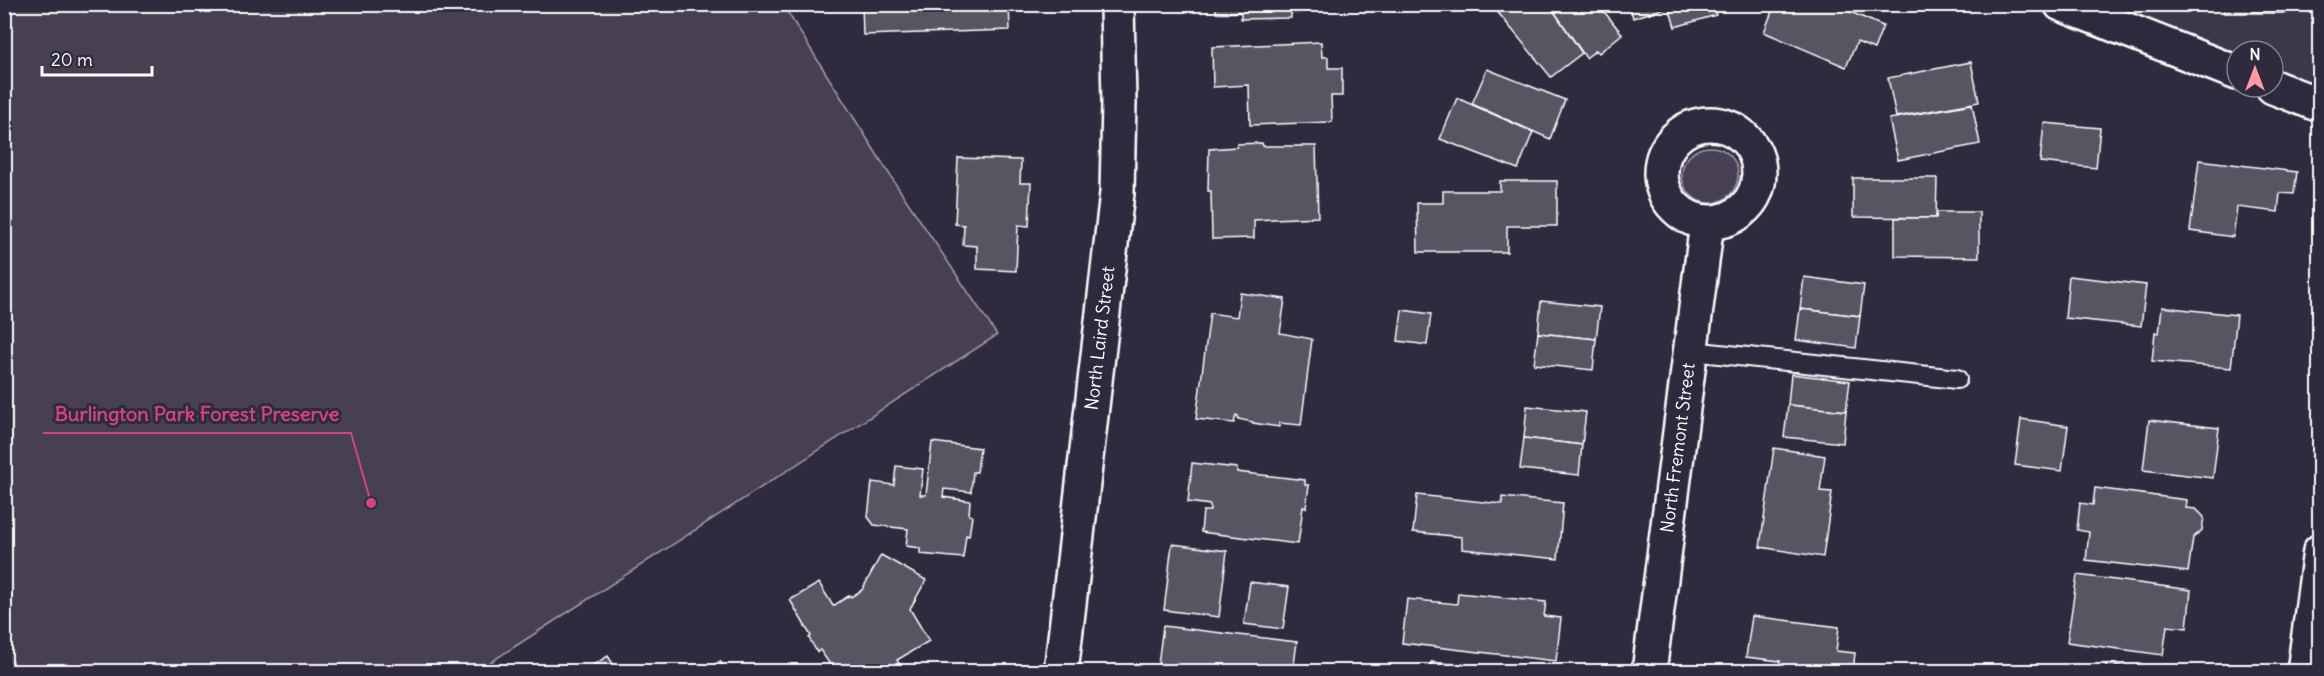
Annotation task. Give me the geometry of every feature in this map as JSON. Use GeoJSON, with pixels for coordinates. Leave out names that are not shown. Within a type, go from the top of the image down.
{"type":"FeatureCollection","features":[{"type":"Feature","properties":{"kind":"street","name":"North Laird Street"},"geometry":{"type":"LineString","coordinates":[[1061,672],[1116,193],[1119,103],[1118,4]]}},
{"type":"Feature","properties":{"kind":"street"},"geometry":{"type":"LineString","coordinates":[[2061,4],[2225,68]]}},
{"type":"Feature","properties":{"kind":"street"},"geometry":{"type":"LineString","coordinates":[[2285,92],[2319,105]]}},
{"type":"Feature","properties":{"kind":"street","name":"North Fremont Street"},"geometry":{"type":"LineString","coordinates":[[1649,672],[1707,223]]}},
{"type":"Feature","properties":{"kind":"street"},"geometry":{"type":"LineString","coordinates":[[2304,672],[2319,551]]}},
{"type":"Feature","properties":{"kind":"lane"},"geometry":{"type":"LineString","coordinates":[[1691,351],[1957,379]]}},
{"type":"Feature","properties":{"kind":"shaded area"},"geometry":{"type":"Polygon","coordinates":[[[4,5],[783,5],[895,183],[997,335],[477,671],[5,671],[4,5]]]}},
{"type":"Feature","properties":{"kind":"shaded area"},"geometry":{"type":"Polygon","coordinates":[[[2102,5],[2319,5],[2319,86],[2285,73],[2285,39],[2225,39],[2225,51],[2102,5]]]}},
{"type":"Feature","properties":{"kind":"shaded area"},"geometry":{"type":"Polygon","coordinates":[[[1710,147],[1721,149],[1730,155],[1736,164],[1738,175],[1736,186],[1730,195],[1721,201],[1710,203],[1699,201],[1690,195],[1684,186],[1682,175],[1684,164],[1690,155],[1699,149],[1710,147]]]}},
{"type":"Feature","properties":{"kind":"building"},"geometry":{"type":"Polygon","coordinates":[[[862,4],[1009,4],[1010,30],[863,35],[862,4]]]}},
{"type":"Feature","properties":{"kind":"building"},"geometry":{"type":"Polygon","coordinates":[[[1216,4],[1299,4],[1299,13],[1291,13],[1291,18],[1241,19],[1241,12],[1216,13],[1216,4]]]}},
{"type":"Feature","properties":{"kind":"building"},"geometry":{"type":"Polygon","coordinates":[[[1503,4],[1549,4],[1582,53],[1551,77],[1496,10],[1503,4]]]}},
{"type":"Feature","properties":{"kind":"building"},"geometry":{"type":"Polygon","coordinates":[[[1549,4],[1598,4],[1622,34],[1599,53],[1596,50],[1586,58],[1549,4]]]}},
{"type":"Feature","properties":{"kind":"building"},"geometry":{"type":"Polygon","coordinates":[[[1629,4],[1713,4],[1716,15],[1675,27],[1669,7],[1633,18],[1629,4]]]}},
{"type":"Feature","properties":{"kind":"building"},"geometry":{"type":"Polygon","coordinates":[[[1775,4],[1832,4],[1883,26],[1874,49],[1857,42],[1846,67],[1764,32],[1775,4]]]}},
{"type":"Feature","properties":{"kind":"building"},"geometry":{"type":"Polygon","coordinates":[[[2224,4],[2287,4],[2287,13],[2224,13],[2224,4]]]}},
{"type":"Feature","properties":{"kind":"building"},"geometry":{"type":"Polygon","coordinates":[[[1321,42],[1322,57],[1328,57],[1328,68],[1342,68],[1342,96],[1331,96],[1332,122],[1250,125],[1249,85],[1213,87],[1212,47],[1321,42]]]}},
{"type":"Feature","properties":{"kind":"building"},"geometry":{"type":"Polygon","coordinates":[[[1971,62],[1979,102],[1896,117],[1888,78],[1971,62]]]}},
{"type":"Feature","properties":{"kind":"building"},"geometry":{"type":"Polygon","coordinates":[[[1487,69],[1565,100],[1550,139],[1472,104],[1487,69]]]}},
{"type":"Feature","properties":{"kind":"building"},"geometry":{"type":"Polygon","coordinates":[[[1457,98],[1533,132],[1518,169],[1440,139],[1457,98]]]}},
{"type":"Feature","properties":{"kind":"building"},"geometry":{"type":"Polygon","coordinates":[[[1972,104],[1980,144],[1898,160],[1889,119],[1972,104]]]}},
{"type":"Feature","properties":{"kind":"building"},"geometry":{"type":"Polygon","coordinates":[[[2044,123],[2100,128],[2096,168],[2040,162],[2044,123]]]}},
{"type":"Feature","properties":{"kind":"building"},"geometry":{"type":"Polygon","coordinates":[[[1262,143],[1263,146],[1316,146],[1318,217],[1254,220],[1254,238],[1212,239],[1211,191],[1208,191],[1209,149],[1237,147],[1237,144],[1262,143]]]}},
{"type":"Feature","properties":{"kind":"building"},"geometry":{"type":"Polygon","coordinates":[[[958,158],[1021,160],[1020,183],[1031,183],[1029,226],[1018,225],[1016,271],[977,269],[977,246],[963,245],[964,225],[955,224],[958,158]]]}},
{"type":"Feature","properties":{"kind":"building"},"geometry":{"type":"Polygon","coordinates":[[[2199,160],[2297,172],[2294,194],[2280,193],[2278,212],[2237,207],[2233,237],[2190,231],[2199,160]]]}},
{"type":"Feature","properties":{"kind":"building"},"geometry":{"type":"Polygon","coordinates":[[[1853,178],[1937,178],[1936,218],[1853,217],[1853,178]]]}},
{"type":"Feature","properties":{"kind":"building"},"geometry":{"type":"Polygon","coordinates":[[[1500,181],[1557,181],[1557,226],[1507,226],[1507,252],[1418,252],[1417,203],[1443,203],[1443,191],[1500,191],[1500,181]]]}},
{"type":"Feature","properties":{"kind":"building"},"geometry":{"type":"Polygon","coordinates":[[[1937,212],[1979,212],[1979,257],[1895,256],[1895,218],[1936,218],[1937,212]]]}},
{"type":"Feature","properties":{"kind":"building"},"geometry":{"type":"Polygon","coordinates":[[[2069,276],[2146,285],[2141,326],[2065,318],[2069,276]]]}},
{"type":"Feature","properties":{"kind":"building"},"geometry":{"type":"Polygon","coordinates":[[[1804,277],[1864,285],[1860,316],[1800,309],[1804,277]]]}},
{"type":"Feature","properties":{"kind":"building"},"geometry":{"type":"Polygon","coordinates":[[[1240,293],[1285,299],[1280,333],[1312,339],[1301,425],[1279,423],[1279,427],[1253,423],[1238,419],[1236,415],[1234,423],[1196,419],[1210,313],[1237,317],[1240,293]]]}},
{"type":"Feature","properties":{"kind":"building"},"geometry":{"type":"Polygon","coordinates":[[[1541,301],[1600,307],[1596,339],[1538,333],[1541,301]]]}},
{"type":"Feature","properties":{"kind":"building"},"geometry":{"type":"Polygon","coordinates":[[[2162,307],[2237,315],[2231,368],[2152,361],[2155,332],[2159,333],[2162,307]]]}},
{"type":"Feature","properties":{"kind":"building"},"geometry":{"type":"Polygon","coordinates":[[[1800,309],[1860,316],[1856,348],[1796,340],[1800,309]]]}},
{"type":"Feature","properties":{"kind":"building"},"geometry":{"type":"Polygon","coordinates":[[[1402,310],[1431,314],[1427,345],[1398,341],[1402,310]]]}},
{"type":"Feature","properties":{"kind":"building"},"geometry":{"type":"Polygon","coordinates":[[[1538,333],[1596,339],[1593,370],[1534,364],[1538,333]]]}},
{"type":"Feature","properties":{"kind":"building"},"geometry":{"type":"Polygon","coordinates":[[[1791,374],[1850,381],[1846,411],[1788,405],[1791,374]]]}},
{"type":"Feature","properties":{"kind":"building"},"geometry":{"type":"Polygon","coordinates":[[[1788,405],[1846,411],[1843,443],[1784,437],[1788,405]]]}},
{"type":"Feature","properties":{"kind":"building"},"geometry":{"type":"Polygon","coordinates":[[[1527,406],[1586,412],[1582,445],[1524,438],[1527,406]]]}},
{"type":"Feature","properties":{"kind":"building"},"geometry":{"type":"Polygon","coordinates":[[[2021,419],[2068,426],[2062,471],[2015,465],[2021,419]]]}},
{"type":"Feature","properties":{"kind":"building"},"geometry":{"type":"Polygon","coordinates":[[[2149,420],[2219,428],[2213,478],[2143,470],[2149,420]]]}},
{"type":"Feature","properties":{"kind":"building"},"geometry":{"type":"Polygon","coordinates":[[[1524,438],[1582,445],[1579,475],[1520,469],[1524,438]]]}},
{"type":"Feature","properties":{"kind":"building"},"geometry":{"type":"Polygon","coordinates":[[[932,442],[980,448],[977,472],[973,472],[971,492],[944,489],[943,497],[970,501],[969,515],[972,516],[969,536],[966,535],[963,558],[920,554],[920,548],[906,546],[908,529],[874,525],[868,517],[872,482],[894,485],[896,466],[923,469],[920,495],[926,495],[932,442]]]}},
{"type":"Feature","properties":{"kind":"building"},"geometry":{"type":"Polygon","coordinates":[[[1774,448],[1825,456],[1820,491],[1832,492],[1823,557],[1760,547],[1774,448]]]}},
{"type":"Feature","properties":{"kind":"building"},"geometry":{"type":"Polygon","coordinates":[[[1192,463],[1237,468],[1237,472],[1305,480],[1305,485],[1309,485],[1306,508],[1303,507],[1298,544],[1201,532],[1203,511],[1210,511],[1210,505],[1188,502],[1192,463]]]}},
{"type":"Feature","properties":{"kind":"building"},"geometry":{"type":"Polygon","coordinates":[[[2095,488],[2187,500],[2186,508],[2196,509],[2204,517],[2202,530],[2193,538],[2188,572],[2086,560],[2089,532],[2077,530],[2080,503],[2093,505],[2095,488]]]}},
{"type":"Feature","properties":{"kind":"building"},"geometry":{"type":"Polygon","coordinates":[[[1417,495],[1502,504],[1502,497],[1563,503],[1558,559],[1462,549],[1462,537],[1413,532],[1417,495]]]}},
{"type":"Feature","properties":{"kind":"building"},"geometry":{"type":"Polygon","coordinates":[[[1172,544],[1227,551],[1219,617],[1164,610],[1172,544]]]}},
{"type":"Feature","properties":{"kind":"building"},"geometry":{"type":"Polygon","coordinates":[[[881,555],[926,580],[910,609],[929,641],[897,660],[903,670],[900,672],[839,672],[837,668],[834,670],[820,650],[817,652],[809,638],[811,636],[790,600],[819,583],[833,606],[862,590],[881,555]]]}},
{"type":"Feature","properties":{"kind":"building"},"geometry":{"type":"Polygon","coordinates":[[[2077,575],[2191,590],[2187,628],[2167,626],[2163,655],[2067,642],[2077,575]]]}},
{"type":"Feature","properties":{"kind":"building"},"geometry":{"type":"Polygon","coordinates":[[[1250,582],[1289,587],[1283,629],[1244,624],[1250,582]]]}},
{"type":"Feature","properties":{"kind":"building"},"geometry":{"type":"Polygon","coordinates":[[[1458,593],[1546,602],[1544,616],[1561,618],[1556,661],[1402,643],[1407,599],[1457,604],[1458,593]]]}},
{"type":"Feature","properties":{"kind":"building"},"geometry":{"type":"Polygon","coordinates":[[[1752,616],[1839,627],[1836,651],[1855,653],[1853,672],[1779,672],[1780,661],[1746,657],[1752,616]]]}},
{"type":"Feature","properties":{"kind":"building"},"geometry":{"type":"Polygon","coordinates":[[[1163,626],[1297,642],[1293,672],[1157,672],[1163,626]]]}},
{"type":"Feature","properties":{"kind":"building"},"geometry":{"type":"Polygon","coordinates":[[[608,656],[618,672],[582,672],[608,656]]]}},
{"type":"Feature","properties":{"kind":"building"},"geometry":{"type":"Polygon","coordinates":[[[720,661],[727,672],[703,672],[720,661]]]}},
{"type":"Feature","properties":{"kind":"building"},"geometry":{"type":"Polygon","coordinates":[[[1431,662],[1532,672],[1430,672],[1431,662]]]}},
{"type":"Feature","properties":{"kind":"building"},"geometry":{"type":"Polygon","coordinates":[[[2106,664],[2163,672],[2105,672],[2106,664]]]}},
{"type":"Feature","properties":{"kind":"place","name":"Burlington Park Forest Preserve"},"geometry":{"type":"Point","coordinates":[371,503]}}]}
